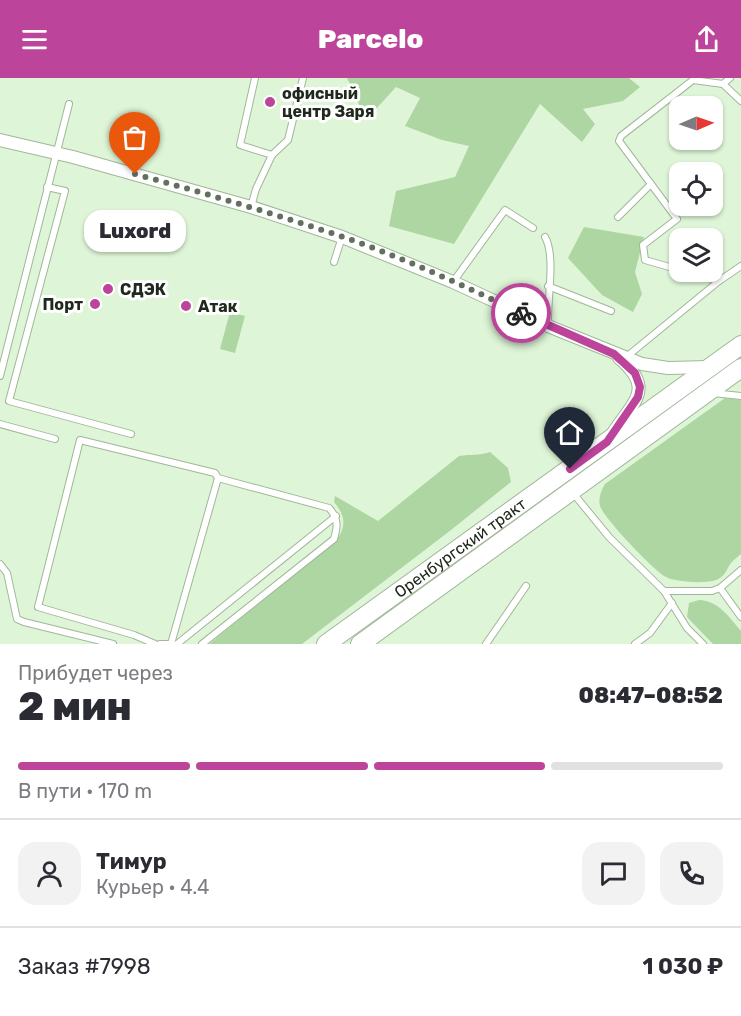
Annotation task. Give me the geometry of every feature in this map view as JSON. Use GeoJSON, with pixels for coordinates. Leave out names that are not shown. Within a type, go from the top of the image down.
{"type":"FeatureCollection","features":[{"type":"Feature","properties":{"kind":"main road","name":"Оренбургский тракт"},"geometry":{"type":"LineString","coordinates":[[326,644],[741,345]]}},
{"type":"Feature","properties":{"kind":"main road","name":"Оренбургский тракт"},"geometry":{"type":"LineString","coordinates":[[360,644],[741,368]]}},
{"type":"Feature","properties":{"kind":"street"},"geometry":{"type":"LineString","coordinates":[[0,140],[56,152],[251,207],[342,237],[453,282],[548,326],[642,364],[668,368],[711,367]]}},
{"type":"Feature","properties":{"kind":"street"},"geometry":{"type":"LineString","coordinates":[[607,442],[638,397],[640,387],[635,373],[619,356]]}},
{"type":"Feature","properties":{"kind":"lane"},"geometry":{"type":"LineString","coordinates":[[255,78],[240,145],[272,155]]}},
{"type":"Feature","properties":{"kind":"lane"},"geometry":{"type":"LineString","coordinates":[[251,207],[256,189],[272,155],[288,140],[303,78]]}},
{"type":"Feature","properties":{"kind":"lane"},"geometry":{"type":"LineString","coordinates":[[723,84],[730,78]]}},
{"type":"Feature","properties":{"kind":"lane"},"geometry":{"type":"LineString","coordinates":[[669,267],[645,260],[644,245],[677,219],[619,141],[621,136],[693,80],[723,84],[741,101]]}},
{"type":"Feature","properties":{"kind":"lane"},"geometry":{"type":"LineString","coordinates":[[0,376],[69,104]]}},
{"type":"Feature","properties":{"kind":"lane"},"geometry":{"type":"LineString","coordinates":[[618,217],[651,184]]}},
{"type":"Feature","properties":{"kind":"lane"},"geometry":{"type":"LineString","coordinates":[[47,187],[65,191],[9,401],[131,434]]}},
{"type":"Feature","properties":{"kind":"lane"},"geometry":{"type":"LineString","coordinates":[[453,282],[505,210],[533,228]]}},
{"type":"Feature","properties":{"kind":"lane"},"geometry":{"type":"LineString","coordinates":[[334,262],[342,237]]}},
{"type":"Feature","properties":{"kind":"lane"},"geometry":{"type":"LineString","coordinates":[[545,237],[550,246],[548,326]]}},
{"type":"Feature","properties":{"kind":"lane"},"geometry":{"type":"LineString","coordinates":[[723,278],[741,266]]}},
{"type":"Feature","properties":{"kind":"lane"},"geometry":{"type":"LineString","coordinates":[[619,356],[718,282]]}},
{"type":"Feature","properties":{"kind":"lane"},"geometry":{"type":"LineString","coordinates":[[548,286],[611,311]]}},
{"type":"Feature","properties":{"kind":"lane"},"geometry":{"type":"LineString","coordinates":[[707,393],[741,396]]}},
{"type":"Feature","properties":{"kind":"lane"},"geometry":{"type":"LineString","coordinates":[[0,424],[55,439]]}},
{"type":"Feature","properties":{"kind":"lane"},"geometry":{"type":"LineString","coordinates":[[155,644],[134,635],[38,608],[80,440],[215,472],[218,478],[171,644],[160,644]]}},
{"type":"Feature","properties":{"kind":"lane"},"geometry":{"type":"LineString","coordinates":[[202,644],[334,539],[337,528],[336,516],[329,508],[218,478]]}},
{"type":"Feature","properties":{"kind":"lane"},"geometry":{"type":"LineString","coordinates":[[572,492],[609,537],[664,591],[687,628],[703,644]]}},
{"type":"Feature","properties":{"kind":"lane"},"geometry":{"type":"LineString","coordinates":[[177,644],[336,516]]}},
{"type":"Feature","properties":{"kind":"lane"},"geometry":{"type":"LineString","coordinates":[[0,564],[7,573],[16,619],[113,644]]}},
{"type":"Feature","properties":{"kind":"lane"},"geometry":{"type":"LineString","coordinates":[[664,591],[712,591],[720,588],[741,570]]}},
{"type":"Feature","properties":{"kind":"lane"},"geometry":{"type":"LineString","coordinates":[[486,644],[526,586]]}},
{"type":"Feature","properties":{"kind":"lane"},"geometry":{"type":"LineString","coordinates":[[720,588],[741,617]]}},
{"type":"Feature","properties":{"kind":"lane"},"geometry":{"type":"LineString","coordinates":[[635,644],[650,633],[672,603]]}},
{"type":"Feature","properties":{"kind":"green space"},"geometry":{"type":"Polygon","coordinates":[[[347,78],[629,78],[640,87],[623,101],[583,109],[595,124],[582,142],[540,104],[454,244],[389,226],[396,191],[455,177],[469,146],[442,140],[405,126],[420,98],[396,87],[366,120],[347,78]]]}},
{"type":"Feature","properties":{"kind":"green space"},"geometry":{"type":"Polygon","coordinates":[[[584,227],[644,237],[635,272],[642,294],[633,312],[602,295],[568,258],[584,227]]]}},
{"type":"Feature","properties":{"kind":"green space"},"geometry":{"type":"Polygon","coordinates":[[[230,312],[245,316],[235,353],[220,349],[230,312]]]}},
{"type":"Feature","properties":{"kind":"green space"},"geometry":{"type":"Polygon","coordinates":[[[725,398],[741,400],[741,554],[719,579],[698,582],[670,579],[651,565],[610,521],[600,506],[600,495],[605,484],[725,398]]]}},
{"type":"Feature","properties":{"kind":"green space"},"geometry":{"type":"Polygon","coordinates":[[[490,452],[508,468],[511,482],[302,644],[209,644],[338,538],[343,528],[343,519],[334,502],[335,496],[378,521],[459,456],[490,452]]]}},
{"type":"Feature","properties":{"kind":"green space"},"geometry":{"type":"Polygon","coordinates":[[[699,600],[712,603],[728,615],[741,631],[741,644],[713,644],[687,617],[689,603],[699,600]]]}},
{"type":"Feature","properties":{"kind":"way so far"},"geometry":{"type":"LineString","coordinates":[[135,174],[251,207],[342,237],[453,282],[521,313]]}},
{"type":"Feature","properties":{"kind":"place","name":"офисный центр Заря"},"geometry":{"type":"Point","coordinates":[270,102]}},
{"type":"Feature","properties":{"kind":"place","name":"Luxord"},"geometry":{"type":"Point","coordinates":[135,174]}},
{"type":"Feature","properties":{"kind":"place","name":"СДЭК"},"geometry":{"type":"Point","coordinates":[108,289]}},
{"type":"Feature","properties":{"kind":"place","name":"Порт"},"geometry":{"type":"Point","coordinates":[95,304]}},
{"type":"Feature","properties":{"kind":"place","name":"Атак"},"geometry":{"type":"Point","coordinates":[186,306]}},
{"type":"Feature","properties":{"kind":"route"},"geometry":{"type":"LineString","coordinates":[[521,313],[614,354],[635,373],[640,387],[638,397],[607,442],[570,469]]}}]}
